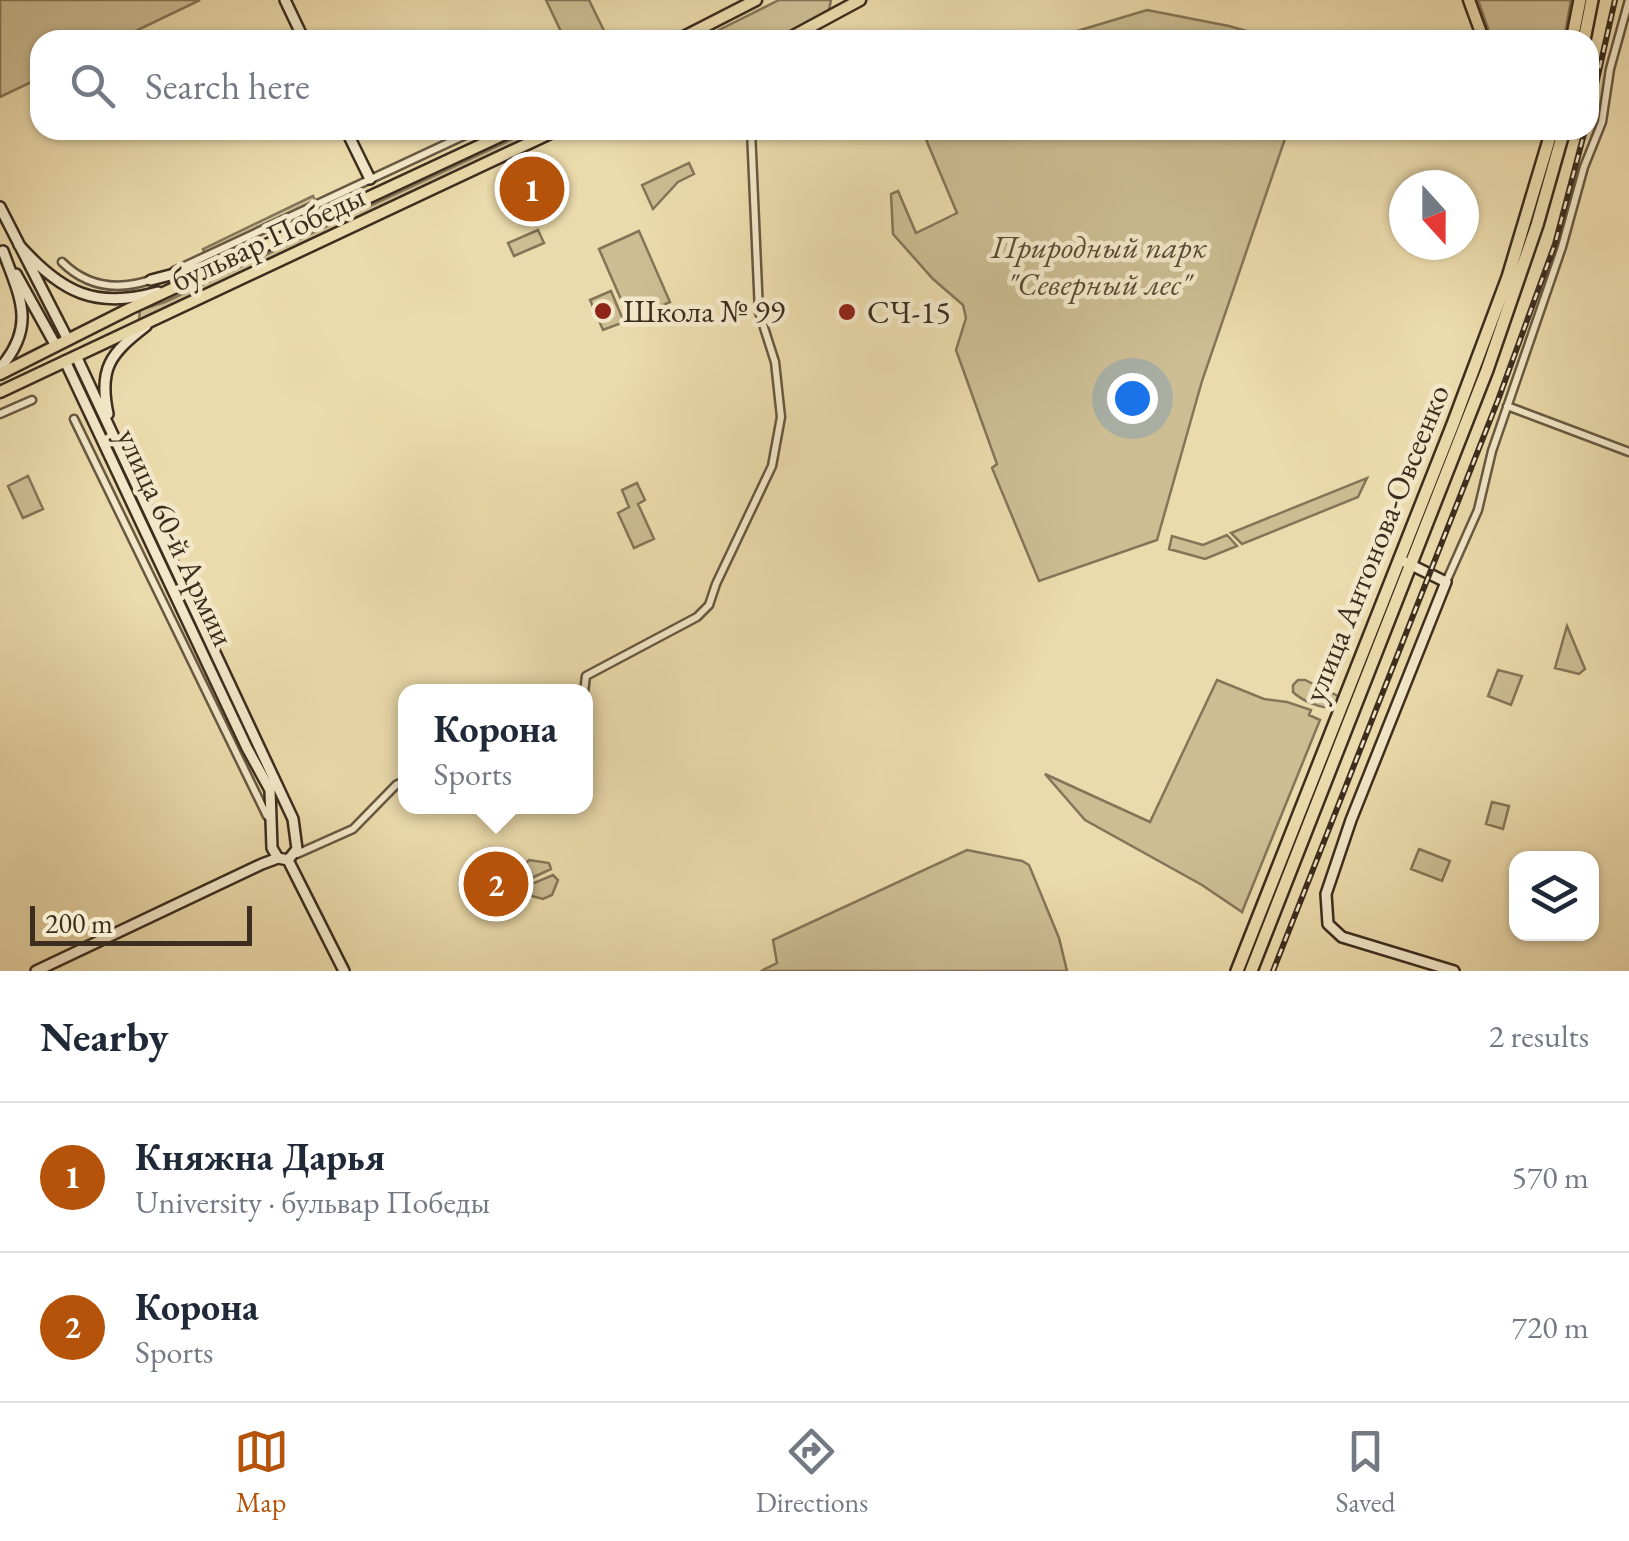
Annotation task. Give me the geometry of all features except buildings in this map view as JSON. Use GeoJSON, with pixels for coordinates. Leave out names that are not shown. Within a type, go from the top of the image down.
{"type":"FeatureCollection","features":[{"type":"Feature","properties":{"kind":"highway"},"geometry":{"type":"LineString","coordinates":[[1574,30],[1580,0]]}},
{"type":"Feature","properties":{"kind":"highway"},"geometry":{"type":"LineString","coordinates":[[1586,30],[1592,0]]}},
{"type":"Feature","properties":{"kind":"highway","name":"улица Антонова-Овсеенко"},"geometry":{"type":"LineString","coordinates":[[1251,971],[1406,562],[1508,277],[1549,140]]}},
{"type":"Feature","properties":{"kind":"highway","name":"улица Антонова-Овсеенко"},"geometry":{"type":"LineString","coordinates":[[1238,971],[1519,282],[1561,140]]}},
{"type":"Feature","properties":{"kind":"main road"},"geometry":{"type":"LineString","coordinates":[[702,30],[756,0]]}},
{"type":"Feature","properties":{"kind":"main road"},"geometry":{"type":"LineString","coordinates":[[827,20],[835,10],[836,0]]}},
{"type":"Feature","properties":{"kind":"main road"},"geometry":{"type":"LineString","coordinates":[[806,30],[860,0]]}},
{"type":"Feature","properties":{"kind":"main road"},"geometry":{"type":"LineString","coordinates":[[1468,0],[1480,30]]}},
{"type":"Feature","properties":{"kind":"main road","name":"бульвар Победы"},"geometry":{"type":"LineString","coordinates":[[0,371],[492,140]]}},
{"type":"Feature","properties":{"kind":"main road","name":"бульвар Победы"},"geometry":{"type":"LineString","coordinates":[[0,392],[536,140]]}},
{"type":"Feature","properties":{"kind":"main road","name":"улица 60-й Армии"},"geometry":{"type":"LineString","coordinates":[[68,340],[71,359]]}},
{"type":"Feature","properties":{"kind":"main road","name":"улица 60-й Армии"},"geometry":{"type":"LineString","coordinates":[[56,346],[71,359]]}},
{"type":"Feature","properties":{"kind":"street"},"geometry":{"type":"LineString","coordinates":[[285,0],[299,30]]}},
{"type":"Feature","properties":{"kind":"street"},"geometry":{"type":"LineString","coordinates":[[727,14],[742,0]]}},
{"type":"Feature","properties":{"kind":"street"},"geometry":{"type":"LineString","coordinates":[[1599,130],[1610,68],[1629,0]]}},
{"type":"Feature","properties":{"kind":"street"},"geometry":{"type":"LineString","coordinates":[[351,140],[370,179]]}},
{"type":"Feature","properties":{"kind":"street"},"geometry":{"type":"LineString","coordinates":[[151,280],[454,140]]}},
{"type":"Feature","properties":{"kind":"street"},"geometry":{"type":"LineString","coordinates":[[585,684],[586,676],[698,617],[710,605],[716,584],[772,466],[781,417],[775,362],[759,312],[751,140]]}},
{"type":"Feature","properties":{"kind":"street"},"geometry":{"type":"LineString","coordinates":[[1454,971],[1423,967],[1342,937],[1328,924],[1326,894],[1351,820],[1478,510],[1488,464],[1595,140]]}},
{"type":"Feature","properties":{"kind":"street","name":"улица 60-й Армии"},"geometry":{"type":"LineString","coordinates":[[0,207],[68,340]]}},
{"type":"Feature","properties":{"kind":"street"},"geometry":{"type":"LineString","coordinates":[[18,245],[59,284],[96,298],[150,294],[190,282]]}},
{"type":"Feature","properties":{"kind":"street"},"geometry":{"type":"LineString","coordinates":[[0,371],[17,344],[23,318],[20,298],[1,248]]}},
{"type":"Feature","properties":{"kind":"street","name":"улица 60-й Армии"},"geometry":{"type":"LineString","coordinates":[[1,248],[56,346]]}},
{"type":"Feature","properties":{"kind":"street"},"geometry":{"type":"LineString","coordinates":[[62,262],[76,274],[100,285],[127,287],[246,255]]}},
{"type":"Feature","properties":{"kind":"street"},"geometry":{"type":"LineString","coordinates":[[112,431],[104,389],[108,367],[128,340],[159,316]]}},
{"type":"Feature","properties":{"kind":"street","name":"улица 60-й Армии"},"geometry":{"type":"LineString","coordinates":[[71,359],[112,431],[293,819]]}},
{"type":"Feature","properties":{"kind":"street","name":"улица 60-й Армии"},"geometry":{"type":"LineString","coordinates":[[71,359],[149,540],[270,790],[272,848],[288,857],[344,971]]}},
{"type":"Feature","properties":{"kind":"street"},"geometry":{"type":"LineString","coordinates":[[0,414],[32,400]]}},
{"type":"Feature","properties":{"kind":"street"},"geometry":{"type":"LineString","coordinates":[[1507,406],[1629,452]]}},
{"type":"Feature","properties":{"kind":"street"},"geometry":{"type":"LineString","coordinates":[[74,419],[270,816],[286,812],[293,819],[288,857]]}},
{"type":"Feature","properties":{"kind":"street"},"geometry":{"type":"LineString","coordinates":[[149,540],[160,534]]}},
{"type":"Feature","properties":{"kind":"street"},"geometry":{"type":"LineString","coordinates":[[1406,562],[1446,582]]}},
{"type":"Feature","properties":{"kind":"street"},"geometry":{"type":"LineString","coordinates":[[36,971],[353,828],[398,784]]}},
{"type":"Feature","properties":{"kind":"green space"},"geometry":{"type":"Polygon","coordinates":[[[0,0],[200,0],[138,30],[30,30],[30,83],[0,97],[0,0]]]}},
{"type":"Feature","properties":{"kind":"green space"},"geometry":{"type":"Polygon","coordinates":[[[546,0],[589,0],[604,30],[560,30],[546,0]]]}},
{"type":"Feature","properties":{"kind":"green space"},"geometry":{"type":"Polygon","coordinates":[[[779,0],[831,0],[823,16],[793,30],[719,30],[779,0]]]}},
{"type":"Feature","properties":{"kind":"green space"},"geometry":{"type":"Polygon","coordinates":[[[1478,0],[1571,0],[1566,30],[1488,30],[1478,0]]]}},
{"type":"Feature","properties":{"kind":"green space"},"geometry":{"type":"Polygon","coordinates":[[[1147,10],[1243,30],[1080,30],[1147,10]]]}},
{"type":"Feature","properties":{"kind":"green space"},"geometry":{"type":"Polygon","coordinates":[[[511,140],[522,140],[139,320],[140,310],[165,302],[511,140]]]}},
{"type":"Feature","properties":{"kind":"green space","name":"Природный парк \"Северный лес\""},"geometry":{"type":"Polygon","coordinates":[[[926,140],[1285,140],[1202,381],[1157,540],[1039,581],[992,468],[997,464],[956,350],[966,318],[963,305],[933,279],[893,234],[891,194],[898,191],[916,233],[957,213],[926,140]]]}},
{"type":"Feature","properties":{"kind":"green space"},"geometry":{"type":"Polygon","coordinates":[[[689,163],[694,174],[678,182],[653,209],[642,185],[689,163]]]}},
{"type":"Feature","properties":{"kind":"green space"},"geometry":{"type":"Polygon","coordinates":[[[313,196],[316,202],[205,254],[203,249],[313,196]]]}},
{"type":"Feature","properties":{"kind":"green space"},"geometry":{"type":"Polygon","coordinates":[[[538,230],[544,243],[514,256],[508,243],[538,230]]]}},
{"type":"Feature","properties":{"kind":"green space"},"geometry":{"type":"Polygon","coordinates":[[[639,231],[670,302],[630,320],[599,249],[639,231]]]}},
{"type":"Feature","properties":{"kind":"green space"},"geometry":{"type":"Polygon","coordinates":[[[611,291],[624,322],[603,330],[590,300],[611,291]]]}},
{"type":"Feature","properties":{"kind":"green space"},"geometry":{"type":"Polygon","coordinates":[[[28,476],[43,509],[23,518],[8,486],[28,476]]]}},
{"type":"Feature","properties":{"kind":"green space"},"geometry":{"type":"Polygon","coordinates":[[[1367,478],[1358,497],[1242,544],[1231,533],[1367,478]]]}},
{"type":"Feature","properties":{"kind":"green space"},"geometry":{"type":"Polygon","coordinates":[[[637,483],[645,500],[638,504],[654,539],[634,548],[618,513],[629,507],[622,490],[637,483]]]}},
{"type":"Feature","properties":{"kind":"green space"},"geometry":{"type":"Polygon","coordinates":[[[1227,535],[1237,546],[1205,559],[1169,549],[1172,536],[1203,545],[1227,535]]]}},
{"type":"Feature","properties":{"kind":"green space"},"geometry":{"type":"Polygon","coordinates":[[[1567,626],[1585,669],[1579,674],[1555,668],[1567,626]]]}},
{"type":"Feature","properties":{"kind":"green space"},"geometry":{"type":"Polygon","coordinates":[[[1498,670],[1522,676],[1511,705],[1488,696],[1498,670]]]}},
{"type":"Feature","properties":{"kind":"green space"},"geometry":{"type":"Polygon","coordinates":[[[1217,680],[1264,699],[1311,710],[1309,715],[1320,720],[1242,912],[1202,885],[1085,820],[1045,774],[1150,822],[1217,680]]]}},
{"type":"Feature","properties":{"kind":"green space"},"geometry":{"type":"Polygon","coordinates":[[[1298,680],[1338,696],[1338,703],[1328,708],[1301,698],[1293,692],[1298,680]]]}},
{"type":"Feature","properties":{"kind":"green space"},"geometry":{"type":"Polygon","coordinates":[[[1492,802],[1509,806],[1503,829],[1486,824],[1492,802]]]}},
{"type":"Feature","properties":{"kind":"green space"},"geometry":{"type":"Polygon","coordinates":[[[1419,849],[1450,861],[1442,881],[1411,869],[1419,849]]]}},
{"type":"Feature","properties":{"kind":"green space"},"geometry":{"type":"Polygon","coordinates":[[[967,850],[1029,865],[1059,938],[1067,971],[761,971],[777,963],[773,940],[967,850]]]}},
{"type":"Feature","properties":{"kind":"green space"},"geometry":{"type":"Polygon","coordinates":[[[529,860],[549,863],[551,869],[521,883],[520,870],[529,860]]]}},
{"type":"Feature","properties":{"kind":"green space"},"geometry":{"type":"Polygon","coordinates":[[[553,875],[558,880],[552,895],[543,899],[528,895],[527,886],[553,875]]]}},
{"type":"Feature","properties":{"kind":"railway"},"geometry":{"type":"LineString","coordinates":[[1599,71],[1615,0]]}},
{"type":"Feature","properties":{"kind":"railway"},"geometry":{"type":"LineString","coordinates":[[1273,971],[1498,400],[1555,244],[1582,140]]}},
{"type":"Feature","properties":{"kind":"place","name":"Княжна Дарья"},"geometry":{"type":"Point","coordinates":[532,189]}},
{"type":"Feature","properties":{"kind":"place","name":"Школа № 99"},"geometry":{"type":"Point","coordinates":[603,311]}},
{"type":"Feature","properties":{"kind":"place","name":"СЧ-15"},"geometry":{"type":"Point","coordinates":[847,312]}},
{"type":"Feature","properties":{"kind":"place","name":"Корона"},"geometry":{"type":"Point","coordinates":[496,884]}}]}
